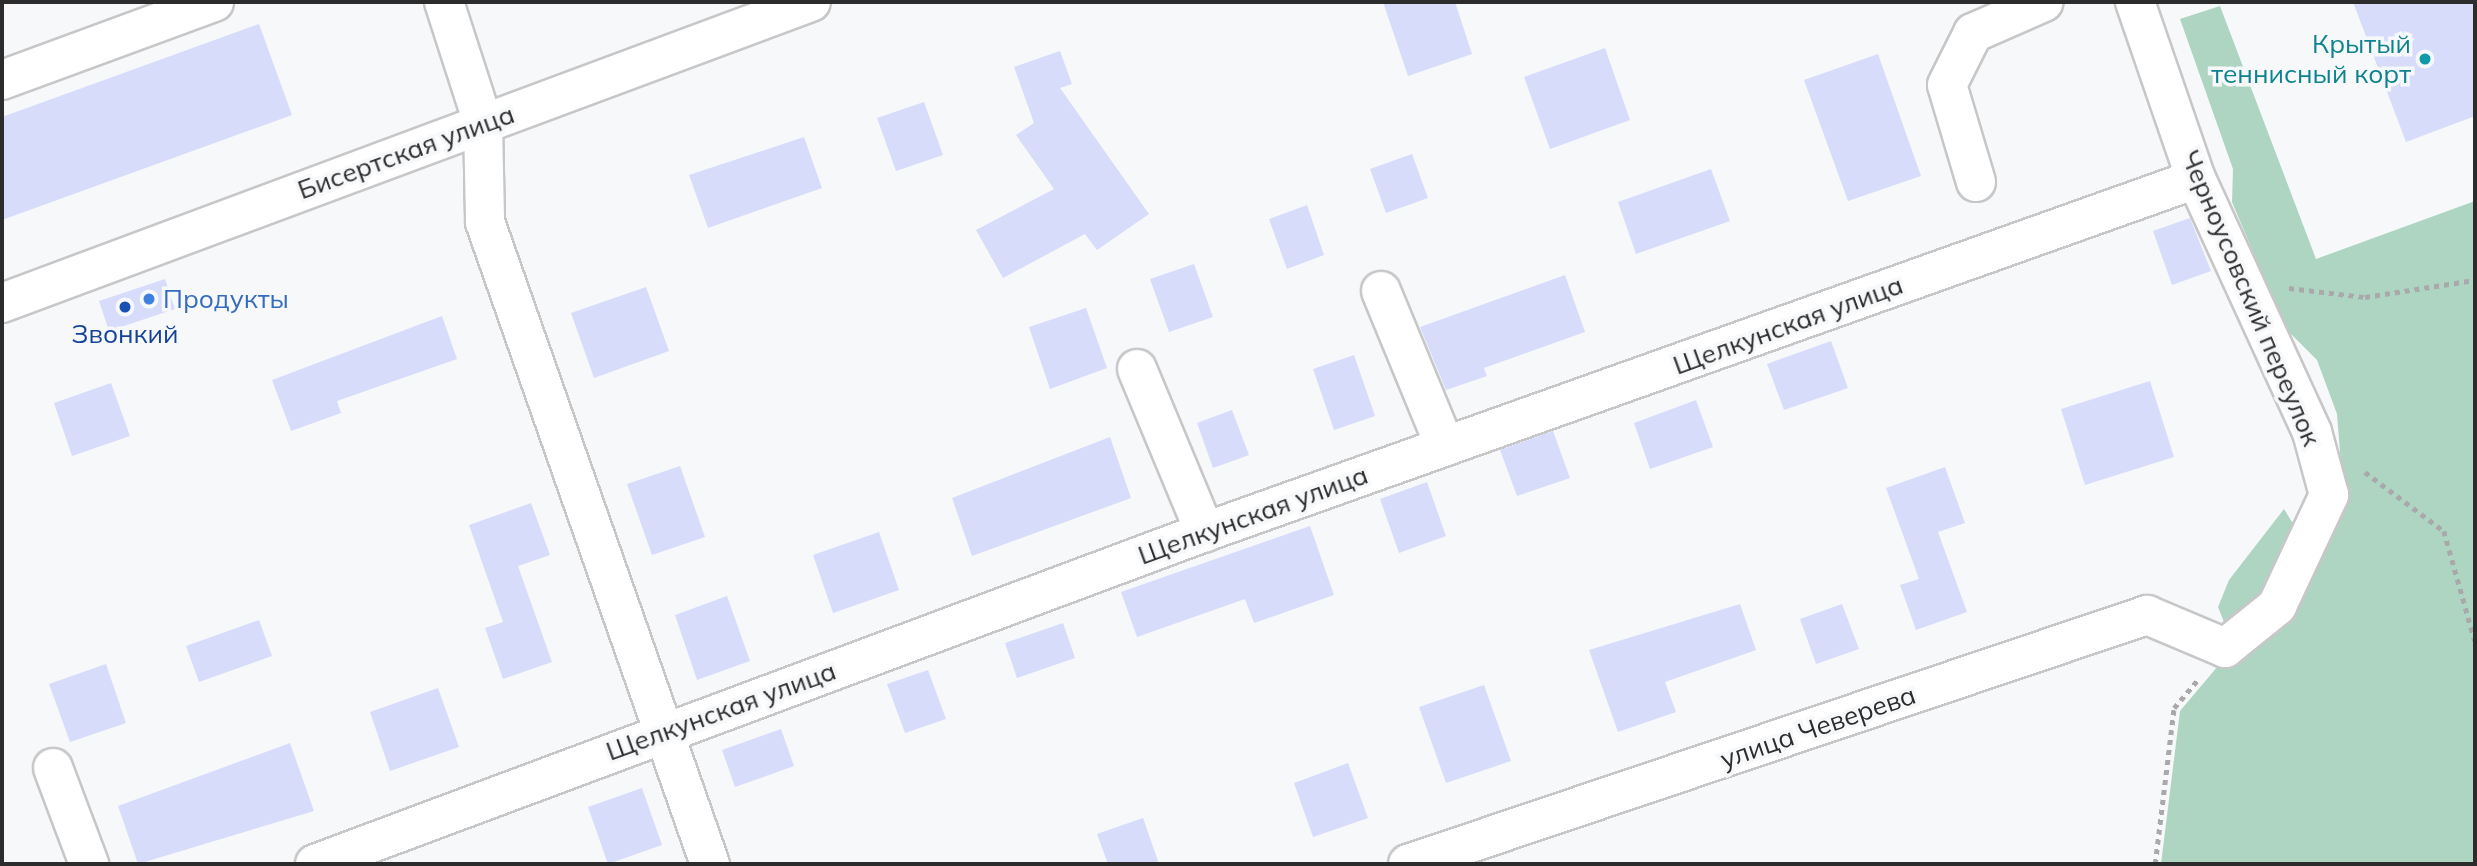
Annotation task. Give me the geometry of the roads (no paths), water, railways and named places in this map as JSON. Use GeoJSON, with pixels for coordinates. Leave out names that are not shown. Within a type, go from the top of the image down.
{"type":"FeatureCollection","features":[{"type":"Feature","properties":{"kind":"street"},"geometry":{"type":"LineString","coordinates":[[2,80],[214,2]]}},
{"type":"Feature","properties":{"kind":"street"},"geometry":{"type":"LineString","coordinates":[[444,2],[483,123],[485,222],[710,864]]}},
{"type":"Feature","properties":{"kind":"street","name":"Бисертская улица"},"geometry":{"type":"LineString","coordinates":[[2,303],[811,2]]}},
{"type":"Feature","properties":{"kind":"street"},"geometry":{"type":"LineString","coordinates":[[1976,182],[1948,85],[1973,33],[2044,2]]}},
{"type":"Feature","properties":{"kind":"street","name":"Черноусовский переулок"},"geometry":{"type":"LineString","coordinates":[[2135,2],[2196,179],[2247,283],[2312,432],[2329,495],[2277,606],[2225,648]]}},
{"type":"Feature","properties":{"kind":"street","name":"Щелкунская улица"},"geometry":{"type":"LineString","coordinates":[[315,864],[1205,532],[2196,179]]}},
{"type":"Feature","properties":{"kind":"street"},"geometry":{"type":"LineString","coordinates":[[1381,291],[1445,446]]}},
{"type":"Feature","properties":{"kind":"street"},"geometry":{"type":"LineString","coordinates":[[1137,369],[1205,532]]}},
{"type":"Feature","properties":{"kind":"street","name":"улица Чеверева"},"geometry":{"type":"LineString","coordinates":[[1408,864],[2147,615],[2225,648]]}},
{"type":"Feature","properties":{"kind":"street"},"geometry":{"type":"LineString","coordinates":[[53,768],[89,864]]}},
{"type":"Feature","properties":{"kind":"place","name":"Крытый теннисный корт"},"geometry":{"type":"Point","coordinates":[2425,59]}},
{"type":"Feature","properties":{"kind":"place","name":"Продукты"},"geometry":{"type":"Point","coordinates":[149,299]}},
{"type":"Feature","properties":{"kind":"place","name":"Звонкий"},"geometry":{"type":"Point","coordinates":[125,307]}}]}
